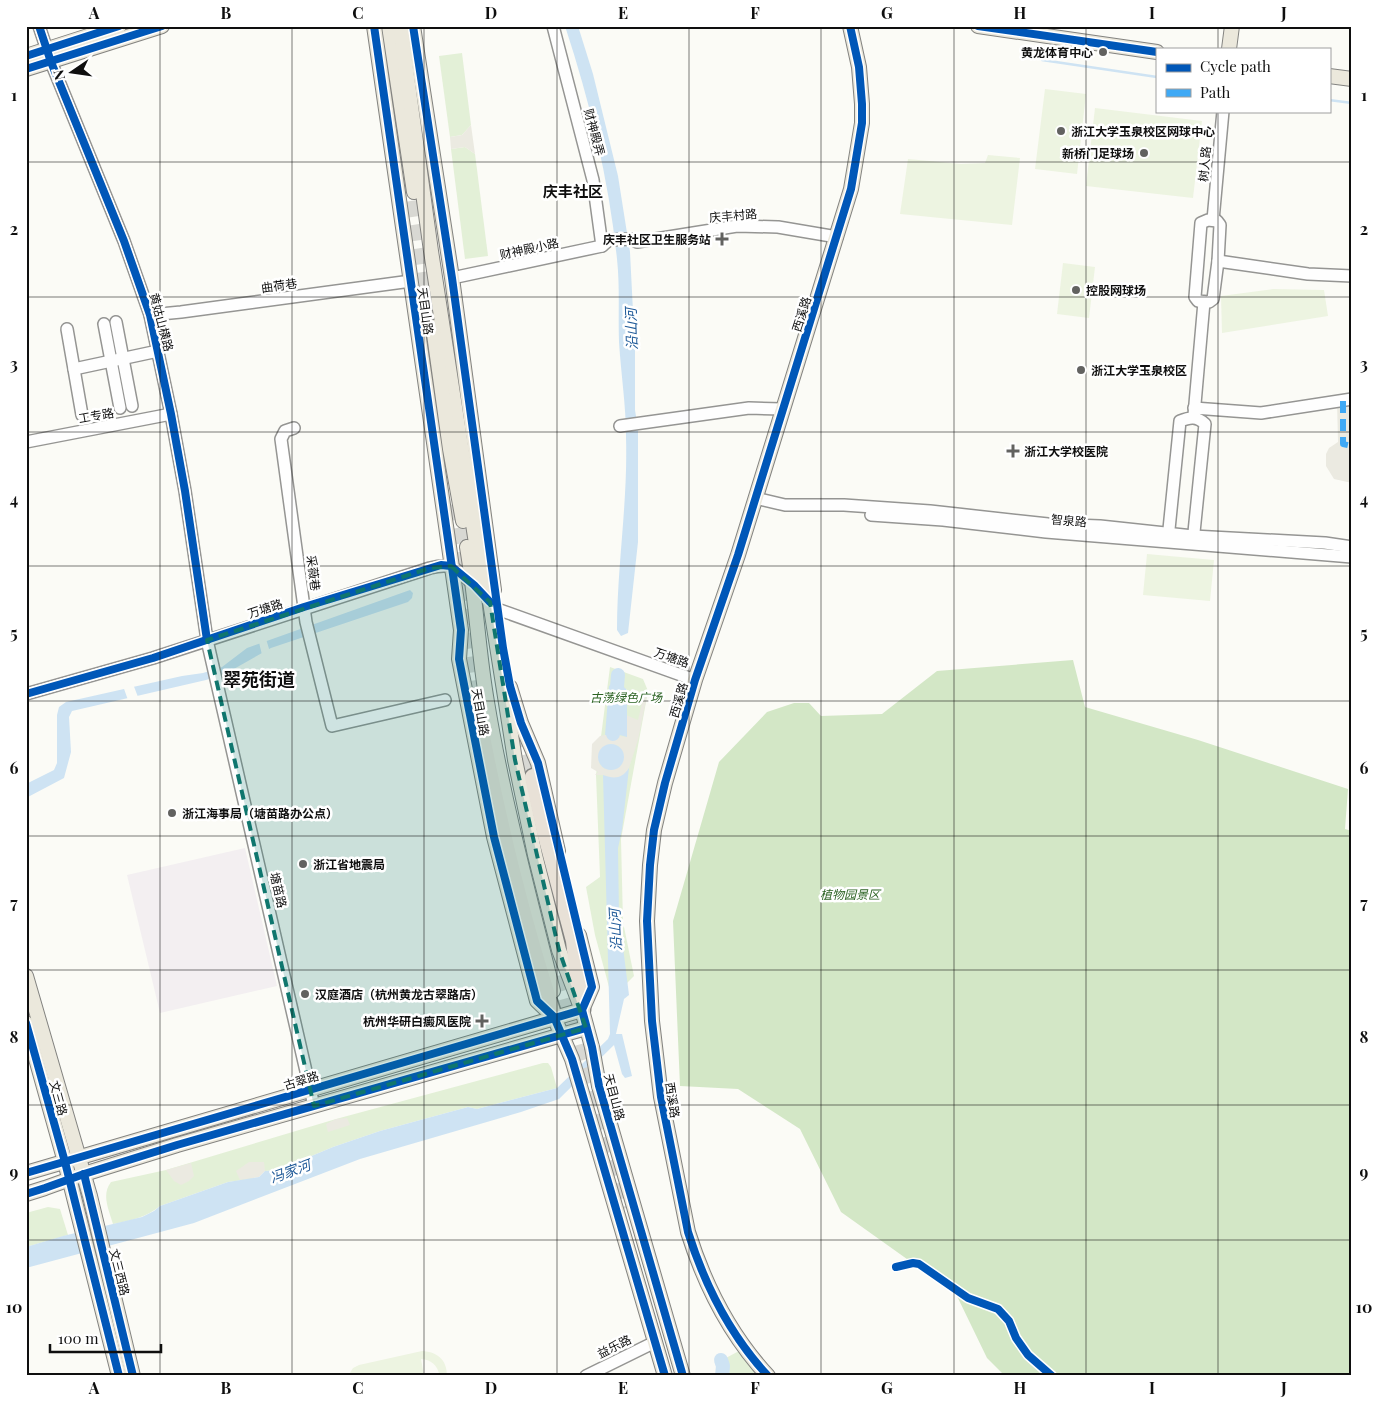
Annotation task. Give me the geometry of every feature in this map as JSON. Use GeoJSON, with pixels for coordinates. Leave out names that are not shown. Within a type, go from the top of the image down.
{"type":"FeatureCollection","features":[{"type":"Feature","properties":{"kind":"highway"},"geometry":{"type":"LineString","coordinates":[[476,706],[488,774],[508,862],[531,946],[554,1017]]}},
{"type":"Feature","properties":{"kind":"highway"},"geometry":{"type":"LineString","coordinates":[[533,777],[545,832],[574,941],[582,1010]]}},
{"type":"Feature","properties":{"kind":"main road"},"geometry":{"type":"LineString","coordinates":[[26,70],[48,56],[120,26]]}},
{"type":"Feature","properties":{"kind":"main road"},"geometry":{"type":"LineString","coordinates":[[26,56],[48,56],[162,26]]}},
{"type":"Feature","properties":{"kind":"main road","name":"天目山路"},"geometry":{"type":"LineString","coordinates":[[374,26],[460,630],[459,659],[494,837],[537,1001],[554,1017],[572,1059],[665,1376]]}},
{"type":"Feature","properties":{"kind":"main road","name":"天目山路"},"geometry":{"type":"LineString","coordinates":[[389,26],[450,449],[474,585],[486,702],[519,860],[555,996],[554,1017]]}},
{"type":"Feature","properties":{"kind":"main road","name":"天目山路"},"geometry":{"type":"LineString","coordinates":[[400,26],[474,531],[493,605],[510,686],[521,723],[538,763],[592,987],[582,1010]]}},
{"type":"Feature","properties":{"kind":"main road","name":"天目山路"},"geometry":{"type":"LineString","coordinates":[[413,26],[452,278],[493,605],[515,760],[535,855],[560,950],[582,1010],[592,1047],[599,1086],[683,1376]]}},
{"type":"Feature","properties":{"kind":"main road","name":"西溪路"},"geometry":{"type":"LineString","coordinates":[[768,1376],[730,1328],[713,1294],[688,1232],[661,1097],[652,1022],[647,921],[650,865],[654,830],[695,680],[738,555],[851,189],[862,123],[861,86],[850,26]]}},
{"type":"Feature","properties":{"kind":"main road"},"geometry":{"type":"LineString","coordinates":[[978,26],[1156,52]]}},
{"type":"Feature","properties":{"kind":"main road"},"geometry":{"type":"LineString","coordinates":[[1229,48],[1232,26]]}},
{"type":"Feature","properties":{"kind":"main road"},"geometry":{"type":"LineString","coordinates":[[1330,76],[1352,79]]}},
{"type":"Feature","properties":{"kind":"main road","name":"文三路"},"geometry":{"type":"LineString","coordinates":[[26,976],[84,1174]]}},
{"type":"Feature","properties":{"kind":"main road","name":"古翠路"},"geometry":{"type":"LineString","coordinates":[[26,1173],[582,1010]]}},
{"type":"Feature","properties":{"kind":"main road","name":"文三路"},"geometry":{"type":"LineString","coordinates":[[26,1023],[65,1162],[68,1179]]}},
{"type":"Feature","properties":{"kind":"main road"},"geometry":{"type":"LineString","coordinates":[[26,1194],[84,1174],[586,1028]]}},
{"type":"Feature","properties":{"kind":"main road","name":"文三西路"},"geometry":{"type":"LineString","coordinates":[[84,1174],[133,1376]]}},
{"type":"Feature","properties":{"kind":"main road"},"geometry":{"type":"LineString","coordinates":[[68,1179],[119,1376]]}},
{"type":"Feature","properties":{"kind":"street","name":"黄姑山横路"},"geometry":{"type":"LineString","coordinates":[[39,26],[48,56],[124,241],[150,315],[185,491],[207,640]]}},
{"type":"Feature","properties":{"kind":"street","name":"财神殿弄"},"geometry":{"type":"LineString","coordinates":[[553,26],[593,180],[606,243]]}},
{"type":"Feature","properties":{"kind":"street","name":"树人路"},"geometry":{"type":"LineString","coordinates":[[1210,220],[1221,112]]}},
{"type":"Feature","properties":{"kind":"street"},"geometry":{"type":"LineString","coordinates":[[1210,220],[1217,221],[1220,225],[1218,261],[1213,298],[1209,302],[1198,301],[1195,297],[1201,223],[1210,220]]}},
{"type":"Feature","properties":{"kind":"street","name":"庆丰村路"},"geometry":{"type":"LineString","coordinates":[[606,243],[632,239],[637,242],[658,240],[737,226],[791,228],[837,236]]}},
{"type":"Feature","properties":{"kind":"street","name":"财神殿小路"},"geometry":{"type":"LineString","coordinates":[[452,278],[606,243]]}},
{"type":"Feature","properties":{"kind":"street"},"geometry":{"type":"LineString","coordinates":[[1218,261],[1308,274],[1352,276]]}},
{"type":"Feature","properties":{"kind":"street","name":"曲荷巷"},"geometry":{"type":"LineString","coordinates":[[150,315],[411,281]]}},
{"type":"Feature","properties":{"kind":"street"},"geometry":{"type":"LineString","coordinates":[[1194,413],[1204,302]]}},
{"type":"Feature","properties":{"kind":"street"},"geometry":{"type":"LineString","coordinates":[[120,408],[111,362],[110,323],[123,358],[132,406]]}},
{"type":"Feature","properties":{"kind":"street"},"geometry":{"type":"LineString","coordinates":[[67,329],[82,415]]}},
{"type":"Feature","properties":{"kind":"street"},"geometry":{"type":"LineString","coordinates":[[74,369],[158,351]]}},
{"type":"Feature","properties":{"kind":"street"},"geometry":{"type":"LineString","coordinates":[[1168,537],[1180,421],[1194,413],[1261,413],[1352,399]]}},
{"type":"Feature","properties":{"kind":"street"},"geometry":{"type":"LineString","coordinates":[[622,426],[749,408],[782,409]]}},
{"type":"Feature","properties":{"kind":"street"},"geometry":{"type":"LineString","coordinates":[[1193,540],[1205,424],[1194,413]]}},
{"type":"Feature","properties":{"kind":"street","name":"工专路"},"geometry":{"type":"LineString","coordinates":[[26,442],[171,414]]}},
{"type":"Feature","properties":{"kind":"street","name":"采薇巷"},"geometry":{"type":"LineString","coordinates":[[294,428],[285,431],[280,440],[304,607],[332,726],[445,700]]}},
{"type":"Feature","properties":{"kind":"street","name":"智泉路"},"geometry":{"type":"LineString","coordinates":[[755,498],[785,505],[844,505],[930,511],[1048,524],[1100,526],[1168,537],[1352,557]]}},
{"type":"Feature","properties":{"kind":"street","name":"智泉路"},"geometry":{"type":"LineString","coordinates":[[1193,540],[1325,543],[1352,547]]}},
{"type":"Feature","properties":{"kind":"street","name":"万塘路"},"geometry":{"type":"LineString","coordinates":[[26,694],[152,658],[304,607],[430,568],[451,566],[474,585],[493,605],[695,680]]}},
{"type":"Feature","properties":{"kind":"street","name":"塘苗路"},"geometry":{"type":"LineString","coordinates":[[207,640],[314,1106]]}},
{"type":"Feature","properties":{"kind":"street","name":"益乐路"},"geometry":{"type":"LineString","coordinates":[[586,1376],[654,1342]]}},
{"type":"Feature","properties":{"kind":"highlighted area"},"geometry":{"type":"Polygon","coordinates":[[[451,566],[490,602],[515,760],[559,950],[586,1028],[314,1106],[207,640],[430,568],[451,566]]]}},
{"type":"Feature","properties":{"kind":"shaded area"},"geometry":{"type":"Polygon","coordinates":[[[471,125],[475,154],[465,147],[451,149],[450,137],[462,135],[471,125]]]}},
{"type":"Feature","properties":{"kind":"shaded area"},"geometry":{"type":"Polygon","coordinates":[[[1352,399],[1352,483],[1334,479],[1326,466],[1326,454],[1329,448],[1338,442],[1337,401],[1352,399]]]}},
{"type":"Feature","properties":{"kind":"shaded area"},"geometry":{"type":"Polygon","coordinates":[[[648,691],[638,740],[625,775],[611,778],[595,775],[598,772],[591,768],[592,744],[600,736],[609,734],[626,737],[626,715],[638,720],[644,695],[648,691]],[[610,744],[599,763],[605,769],[619,746],[610,744]]]}},
{"type":"Feature","properties":{"kind":"shaded area"},"geometry":{"type":"Polygon","coordinates":[[[245,848],[277,986],[160,1013],[127,875],[245,848]]]}},
{"type":"Feature","properties":{"kind":"shaded area"},"geometry":{"type":"Polygon","coordinates":[[[347,1118],[350,1125],[328,1132],[326,1124],[336,1119],[347,1118]]]}},
{"type":"Feature","properties":{"kind":"shaded area"},"geometry":{"type":"Polygon","coordinates":[[[249,1162],[264,1162],[265,1171],[259,1177],[240,1180],[236,1171],[249,1162]]]}},
{"type":"Feature","properties":{"kind":"shaded area"},"geometry":{"type":"Polygon","coordinates":[[[191,1163],[194,1176],[181,1185],[174,1181],[166,1170],[191,1163]]]}},
{"type":"Feature","properties":{"kind":"green space"},"geometry":{"type":"Polygon","coordinates":[[[462,53],[471,125],[462,135],[450,137],[439,56],[462,53]]]}},
{"type":"Feature","properties":{"kind":"green space","name":"浙江大学玉泉校区网球中心"},"geometry":{"type":"Polygon","coordinates":[[[1045,89],[1086,94],[1077,174],[1035,169],[1045,89]]]}},
{"type":"Feature","properties":{"kind":"green space","name":"新桥门足球场"},"geometry":{"type":"Polygon","coordinates":[[[1095,108],[1202,121],[1193,198],[1086,186],[1095,108]]]}},
{"type":"Feature","properties":{"kind":"green space"},"geometry":{"type":"Polygon","coordinates":[[[465,147],[475,154],[488,256],[465,259],[451,149],[465,147]]]}},
{"type":"Feature","properties":{"kind":"green space"},"geometry":{"type":"Polygon","coordinates":[[[988,155],[1020,158],[1012,225],[900,214],[908,159],[961,164],[985,163],[988,155]]]}},
{"type":"Feature","properties":{"kind":"green space","name":"控股网球场"},"geometry":{"type":"Polygon","coordinates":[[[1063,263],[1095,267],[1089,318],[1057,314],[1063,263]]]}},
{"type":"Feature","properties":{"kind":"green space"},"geometry":{"type":"Polygon","coordinates":[[[1273,289],[1324,290],[1328,316],[1222,333],[1221,296],[1273,289]]]}},
{"type":"Feature","properties":{"kind":"green space"},"geometry":{"type":"Polygon","coordinates":[[[1147,554],[1214,560],[1210,601],[1143,595],[1147,554]]]}},
{"type":"Feature","properties":{"kind":"green space","name":"植物园景区"},"geometry":{"type":"Polygon","coordinates":[[[1073,660],[1085,707],[1198,740],[1348,789],[1345,829],[1352,831],[1352,1376],[1005,1376],[987,1358],[956,1294],[841,1212],[800,1129],[738,1089],[680,1086],[673,921],[719,762],[767,712],[794,703],[809,703],[821,716],[882,714],[937,671],[1073,660]]]}},
{"type":"Feature","properties":{"kind":"green space","name":"古荡绿色广场"},"geometry":{"type":"Polygon","coordinates":[[[610,667],[643,679],[648,691],[621,839],[623,922],[634,976],[612,998],[595,935],[586,887],[600,877],[596,775],[610,667]]]}},
{"type":"Feature","properties":{"kind":"green space"},"geometry":{"type":"Polygon","coordinates":[[[548,1063],[551,1067],[557,1088],[477,1109],[468,1107],[380,1131],[333,1147],[278,1170],[265,1171],[251,1179],[228,1182],[160,1206],[138,1218],[113,1224],[106,1197],[111,1182],[166,1170],[336,1119],[548,1063]]]}},
{"type":"Feature","properties":{"kind":"green space"},"geometry":{"type":"Polygon","coordinates":[[[48,1207],[60,1209],[68,1235],[26,1247],[26,1213],[48,1207]]]}},
{"type":"Feature","properties":{"kind":"green space"},"geometry":{"type":"Polygon","coordinates":[[[422,1351],[433,1353],[443,1361],[447,1370],[447,1376],[440,1376],[434,1364],[421,1359],[424,1376],[362,1376],[361,1373],[357,1376],[348,1376],[353,1368],[359,1365],[422,1351]]]}},
{"type":"Feature","properties":{"kind":"green space"},"geometry":{"type":"Polygon","coordinates":[[[739,1351],[757,1376],[725,1376],[724,1359],[739,1351]]]}},
{"type":"Feature","properties":{"kind":"water"},"geometry":{"type":"Polygon","coordinates":[[[565,26],[578,26],[593,74],[618,176],[630,252],[635,351],[635,410],[638,429],[638,542],[628,633],[621,636],[617,630],[617,606],[625,486],[626,437],[619,342],[617,259],[604,171],[583,83],[565,26]]]}},
{"type":"Feature","properties":{"kind":"water"},"geometry":{"type":"Polygon","coordinates":[[[410,590],[413,593],[412,598],[408,602],[271,648],[225,674],[72,711],[69,717],[71,752],[64,778],[26,798],[26,784],[54,770],[57,763],[57,715],[59,707],[66,702],[203,673],[222,667],[247,648],[410,590]]]}},
{"type":"Feature","properties":{"kind":"water"},"geometry":{"type":"Polygon","coordinates":[[[617,680],[627,690],[627,737],[616,734],[605,735],[609,686],[617,680]]]}},
{"type":"Feature","properties":{"kind":"water"},"geometry":{"type":"Polygon","coordinates":[[[611,744],[620,748],[624,757],[620,766],[611,770],[602,766],[598,757],[602,748],[611,744]]]}},
{"type":"Feature","properties":{"kind":"water","name":"冯家河"},"geometry":{"type":"Polygon","coordinates":[[[629,768],[622,830],[618,848],[619,915],[629,995],[624,999],[616,1034],[622,1034],[632,1076],[625,1078],[622,1074],[614,1045],[559,1099],[360,1159],[194,1223],[26,1268],[26,1247],[142,1217],[160,1206],[228,1182],[259,1177],[265,1171],[278,1170],[333,1147],[380,1131],[468,1107],[477,1109],[557,1088],[608,1039],[610,1034],[603,775],[618,777],[629,768]]]}},
{"type":"Feature","properties":{"kind":"pier"},"geometry":{"type":"Polygon","coordinates":[[[266,639],[270,652],[262,655],[259,642],[266,639]]]}},
{"type":"Feature","properties":{"kind":"pier"},"geometry":{"type":"Polygon","coordinates":[[[133,684],[138,697],[128,700],[123,686],[133,684]]]}},
{"type":"Feature","properties":{"kind":"waterway"},"geometry":{"type":"LineString","coordinates":[[1042,60],[1156,77]]}},
{"type":"Feature","properties":{"kind":"waterway"},"geometry":{"type":"LineString","coordinates":[[1330,100],[1352,103]]}},
{"type":"Feature","properties":{"kind":"waterway","name":"沿山河"},"geometry":{"type":"LineString","coordinates":[[613,734],[618,675]]}},
{"type":"Feature","properties":{"kind":"waterway","name":"沿山河"},"geometry":{"type":"LineString","coordinates":[[721,1360],[723,1366],[722,1376]]}},
{"type":"Feature","properties":{"kind":"tunnel"},"geometry":{"type":"LineString","coordinates":[[409,177],[433,343]]}},
{"type":"Feature","properties":{"kind":"tunnel"},"geometry":{"type":"LineString","coordinates":[[455,504],[465,563]]}},
{"type":"Feature","properties":{"kind":"tunnel"},"geometry":{"type":"LineString","coordinates":[[463,561],[467,643],[476,706]]}},
{"type":"Feature","properties":{"kind":"tunnel"},"geometry":{"type":"LineString","coordinates":[[520,731],[533,777]]}},
{"type":"Feature","properties":{"kind":"tunnel"},"geometry":{"type":"LineString","coordinates":[[550,953],[623,1209]]}},
{"type":"Feature","properties":{"kind":"marked path"},"geometry":{"type":"LineString","coordinates":[[1343,401],[1343,444],[1352,446]]}},
{"type":"Feature","properties":{"kind":"cycle path"},"geometry":{"type":"LineString","coordinates":[[39,26],[51,62],[124,241],[150,315],[185,491],[207,640]]}},
{"type":"Feature","properties":{"kind":"cycle path"},"geometry":{"type":"LineString","coordinates":[[26,56],[119,26]]}},
{"type":"Feature","properties":{"kind":"cycle path"},"geometry":{"type":"LineString","coordinates":[[26,69],[162,26]]}},
{"type":"Feature","properties":{"kind":"cycle path"},"geometry":{"type":"LineString","coordinates":[[374,26],[461,630],[459,659],[494,837],[537,1001],[554,1017],[572,1059],[665,1376]]}},
{"type":"Feature","properties":{"kind":"cycle path"},"geometry":{"type":"LineString","coordinates":[[413,26],[452,278],[503,648],[510,686],[521,723],[538,763],[592,987],[582,1010],[592,1047],[599,1086],[683,1376]]}},
{"type":"Feature","properties":{"kind":"cycle path"},"geometry":{"type":"LineString","coordinates":[[768,1376],[730,1327],[702,1272],[688,1232],[661,1097],[652,1021],[647,921],[650,865],[654,830],[665,783],[695,680],[738,555],[851,189],[862,123],[862,104],[859,67],[850,26]]}},
{"type":"Feature","properties":{"kind":"cycle path"},"geometry":{"type":"LineString","coordinates":[[978,26],[1156,52]]}},
{"type":"Feature","properties":{"kind":"cycle path"},"geometry":{"type":"LineString","coordinates":[[26,694],[153,658],[304,607],[441,565],[451,566],[474,585],[490,602]]}},
{"type":"Feature","properties":{"kind":"cycle path"},"geometry":{"type":"LineString","coordinates":[[26,1173],[582,1010]]}},
{"type":"Feature","properties":{"kind":"cycle path"},"geometry":{"type":"LineString","coordinates":[[26,1023],[65,1162],[119,1376]]}},
{"type":"Feature","properties":{"kind":"cycle path"},"geometry":{"type":"LineString","coordinates":[[26,1194],[177,1145],[586,1028]]}},
{"type":"Feature","properties":{"kind":"cycle path"},"geometry":{"type":"LineString","coordinates":[[84,1174],[133,1376]]}},
{"type":"Feature","properties":{"kind":"cycle path"},"geometry":{"type":"LineString","coordinates":[[896,1267],[913,1263],[919,1264],[968,1298],[998,1309],[1009,1321],[1016,1338],[1028,1355],[1052,1376]]}},
{"type":"Feature","properties":{"kind":"place","name":"黄龙体育中心"},"geometry":{"type":"Point","coordinates":[1103,52]}},
{"type":"Feature","properties":{"kind":"place","name":"浙江大学玉泉校区网球中心"},"geometry":{"type":"Point","coordinates":[1061,131]}},
{"type":"Feature","properties":{"kind":"place","name":"新桥门足球场"},"geometry":{"type":"Point","coordinates":[1144,153]}},
{"type":"Feature","properties":{"kind":"place","name":"庆丰社区卫生服务站"},"geometry":{"type":"Point","coordinates":[722,239]}},
{"type":"Feature","properties":{"kind":"place","name":"控股网球场"},"geometry":{"type":"Point","coordinates":[1076,290]}},
{"type":"Feature","properties":{"kind":"place","name":"浙江大学玉泉校区"},"geometry":{"type":"Point","coordinates":[1081,370]}},
{"type":"Feature","properties":{"kind":"place","name":"浙江大学校医院"},"geometry":{"type":"Point","coordinates":[1013,451]}},
{"type":"Feature","properties":{"kind":"place","name":"浙江海事局（塘苗路办公点）"},"geometry":{"type":"Point","coordinates":[172,813]}},
{"type":"Feature","properties":{"kind":"place","name":"浙江省地震局"},"geometry":{"type":"Point","coordinates":[303,864]}},
{"type":"Feature","properties":{"kind":"place","name":"汉庭酒店（杭州黄龙古翠路店）"},"geometry":{"type":"Point","coordinates":[305,994]}},
{"type":"Feature","properties":{"kind":"place","name":"杭州华研白癜风医院"},"geometry":{"type":"Point","coordinates":[482,1021]}},
{"type":"Feature","properties":{"kind":"district","name":"庆丰社区"},"geometry":{"type":"Point","coordinates":[573,191]}},
{"type":"Feature","properties":{"kind":"district","name":"翠苑街道"},"geometry":{"type":"Point","coordinates":[259,679]}}]}
